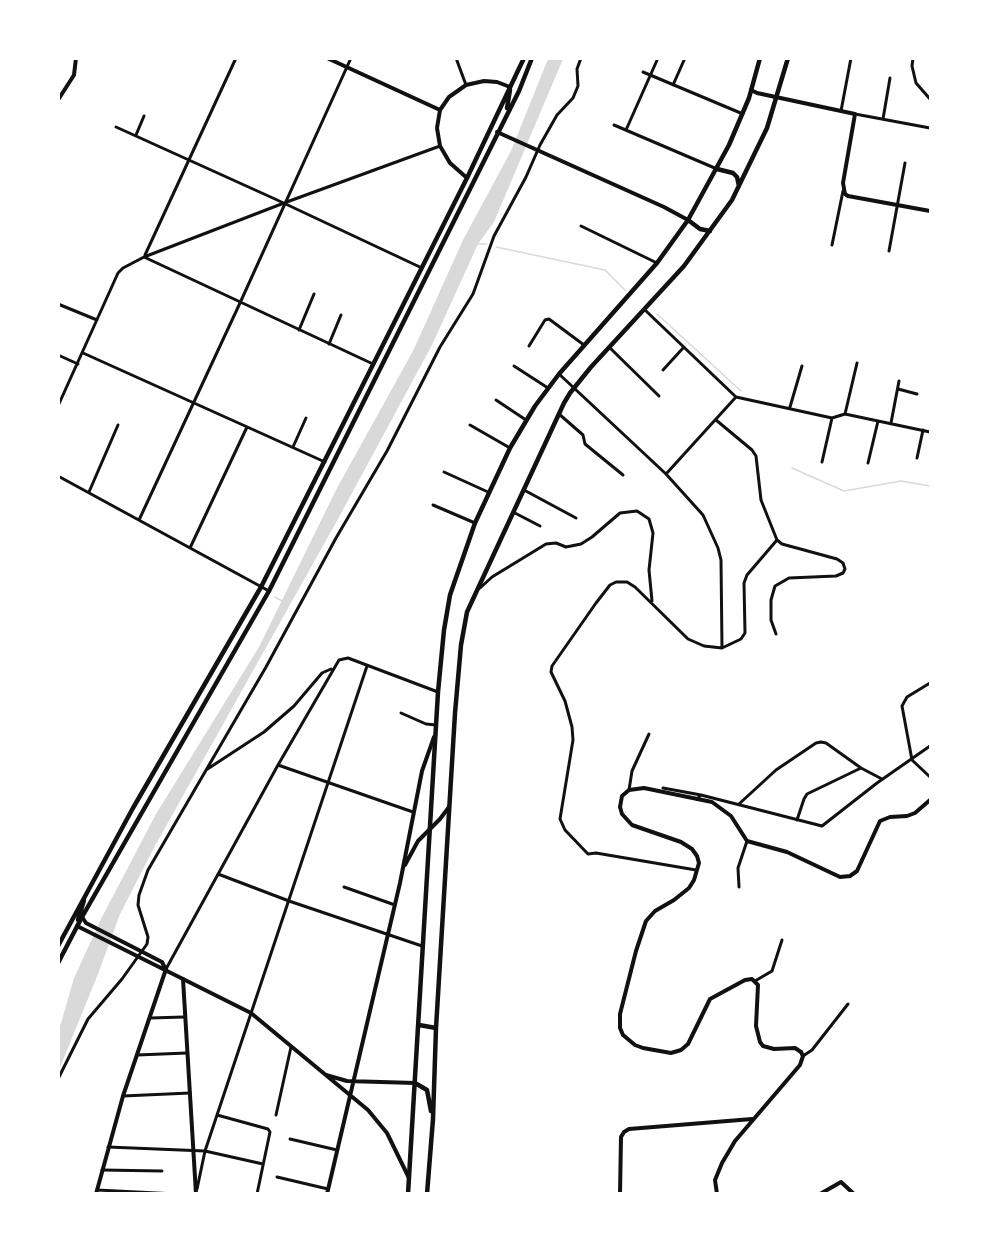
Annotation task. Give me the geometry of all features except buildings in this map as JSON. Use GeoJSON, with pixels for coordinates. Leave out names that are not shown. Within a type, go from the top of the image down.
{"type":"FeatureCollection","features":[{"type":"Feature","properties":{"kind":"main road"},"geometry":{"type":"LineString","coordinates":[[58,946],[261,586],[467,178],[524,58]]}},
{"type":"Feature","properties":{"kind":"main road"},"geometry":{"type":"LineString","coordinates":[[58,963],[82,917],[269,591],[504,119],[532,58]]}},
{"type":"Feature","properties":{"kind":"main road"},"geometry":{"type":"LineString","coordinates":[[408,1194],[435,725],[448,605],[475,523],[510,447],[548,388],[657,263],[688,220],[717,169],[743,114],[760,58]]}},
{"type":"Feature","properties":{"kind":"main road"},"geometry":{"type":"LineString","coordinates":[[427,1194],[460,645],[467,612],[559,414],[574,387],[684,266],[724,212],[764,135],[788,58]]}},
{"type":"Feature","properties":{"kind":"main road"},"geometry":{"type":"LineString","coordinates":[[504,119],[511,94],[510,87]]}},
{"type":"Feature","properties":{"kind":"main road"},"geometry":{"type":"LineString","coordinates":[[491,129],[497,132]]}},
{"type":"Feature","properties":{"kind":"main road"},"geometry":{"type":"LineString","coordinates":[[717,169],[733,173],[737,177],[739,186]]}},
{"type":"Feature","properties":{"kind":"main road"},"geometry":{"type":"LineString","coordinates":[[467,178],[473,181]]}},
{"type":"Feature","properties":{"kind":"main road"},"geometry":{"type":"LineString","coordinates":[[688,220],[700,229],[710,231]]}},
{"type":"Feature","properties":{"kind":"main road"},"geometry":{"type":"LineString","coordinates":[[77,926],[86,894]]}},
{"type":"Feature","properties":{"kind":"main road"},"geometry":{"type":"LineString","coordinates":[[419,1026],[436,1028]]}},
{"type":"Feature","properties":{"kind":"main road"},"geometry":{"type":"LineString","coordinates":[[415,1083],[427,1090],[433,1119]]}},
{"type":"Feature","properties":{"kind":"street"},"geometry":{"type":"LineString","coordinates":[[58,100],[74,75],[75,58]]}},
{"type":"Feature","properties":{"kind":"street"},"geometry":{"type":"LineString","coordinates":[[144,257],[236,58]]}},
{"type":"Feature","properties":{"kind":"street"},"geometry":{"type":"LineString","coordinates":[[327,58],[440,110]]}},
{"type":"Feature","properties":{"kind":"street"},"geometry":{"type":"LineString","coordinates":[[139,520],[351,58]]}},
{"type":"Feature","properties":{"kind":"street"},"geometry":{"type":"LineString","coordinates":[[456,58],[466,85]]}},
{"type":"Feature","properties":{"kind":"street"},"geometry":{"type":"LineString","coordinates":[[58,1079],[88,1018],[123,979],[147,944],[148,937],[138,905],[148,870],[387,451],[440,347],[473,294],[494,236],[526,177],[540,145],[557,115],[573,98],[578,86],[577,69],[581,58]]}},
{"type":"Feature","properties":{"kind":"street"},"geometry":{"type":"LineString","coordinates":[[626,130],[658,58]]}},
{"type":"Feature","properties":{"kind":"street"},"geometry":{"type":"LineString","coordinates":[[673,86],[685,58]]}},
{"type":"Feature","properties":{"kind":"street"},"geometry":{"type":"LineString","coordinates":[[841,111],[850,58]]}},
{"type":"Feature","properties":{"kind":"street"},"geometry":{"type":"LineString","coordinates":[[913,58],[912,66],[916,83],[930,99]]}},
{"type":"Feature","properties":{"kind":"street"},"geometry":{"type":"LineString","coordinates":[[642,72],[743,114]]}},
{"type":"Feature","properties":{"kind":"street"},"geometry":{"type":"LineString","coordinates":[[883,119],[890,78]]}},
{"type":"Feature","properties":{"kind":"street"},"geometry":{"type":"LineString","coordinates":[[467,178],[450,163],[440,146],[437,128],[440,110],[449,97],[466,85],[484,81],[497,82],[510,87]]}},
{"type":"Feature","properties":{"kind":"street"},"geometry":{"type":"LineString","coordinates":[[752,90],[855,114],[930,128]]}},
{"type":"Feature","properties":{"kind":"street"},"geometry":{"type":"LineString","coordinates":[[832,245],[855,114]]}},
{"type":"Feature","properties":{"kind":"street"},"geometry":{"type":"LineString","coordinates":[[136,135],[144,116]]}},
{"type":"Feature","properties":{"kind":"street"},"geometry":{"type":"LineString","coordinates":[[614,125],[717,169]]}},
{"type":"Feature","properties":{"kind":"street"},"geometry":{"type":"LineString","coordinates":[[116,127],[422,268]]}},
{"type":"Feature","properties":{"kind":"street"},"geometry":{"type":"LineString","coordinates":[[497,132],[688,220]]}},
{"type":"Feature","properties":{"kind":"street"},"geometry":{"type":"LineString","coordinates":[[58,406],[60,397],[78,364],[118,273],[123,268],[144,257],[284,203],[440,146]]}},
{"type":"Feature","properties":{"kind":"street"},"geometry":{"type":"LineString","coordinates":[[889,251],[905,163]]}},
{"type":"Feature","properties":{"kind":"street"},"geometry":{"type":"LineString","coordinates":[[843,191],[848,196],[930,211]]}},
{"type":"Feature","properties":{"kind":"street"},"geometry":{"type":"LineString","coordinates":[[581,226],[657,263]]}},
{"type":"Feature","properties":{"kind":"street"},"geometry":{"type":"LineString","coordinates":[[144,257],[373,364]]}},
{"type":"Feature","properties":{"kind":"street"},"geometry":{"type":"LineString","coordinates":[[299,330],[314,294]]}},
{"type":"Feature","properties":{"kind":"street"},"geometry":{"type":"LineString","coordinates":[[58,304],[97,320]]}},
{"type":"Feature","properties":{"kind":"street"},"geometry":{"type":"LineString","coordinates":[[645,310],[736,397],[832,418],[845,414],[930,432]]}},
{"type":"Feature","properties":{"kind":"street"},"geometry":{"type":"LineString","coordinates":[[329,344],[342,315]]}},
{"type":"Feature","properties":{"kind":"street"},"geometry":{"type":"LineString","coordinates":[[529,346],[545,320],[549,319],[584,345]]}},
{"type":"Feature","properties":{"kind":"street"},"geometry":{"type":"LineString","coordinates":[[663,370],[684,346]]}},
{"type":"Feature","properties":{"kind":"street"},"geometry":{"type":"LineString","coordinates":[[609,347],[659,396]]}},
{"type":"Feature","properties":{"kind":"street"},"geometry":{"type":"LineString","coordinates":[[83,353],[325,462]]}},
{"type":"Feature","properties":{"kind":"street"},"geometry":{"type":"LineString","coordinates":[[58,355],[78,364]]}},
{"type":"Feature","properties":{"kind":"street"},"geometry":{"type":"LineString","coordinates":[[845,414],[857,363]]}},
{"type":"Feature","properties":{"kind":"street"},"geometry":{"type":"LineString","coordinates":[[514,366],[548,388]]}},
{"type":"Feature","properties":{"kind":"street"},"geometry":{"type":"LineString","coordinates":[[790,407],[802,366]]}},
{"type":"Feature","properties":{"kind":"street"},"geometry":{"type":"LineString","coordinates":[[559,374],[666,474],[703,515],[721,560],[722,648]]}},
{"type":"Feature","properties":{"kind":"street"},"geometry":{"type":"LineString","coordinates":[[891,423],[899,381]]}},
{"type":"Feature","properties":{"kind":"street"},"geometry":{"type":"LineString","coordinates":[[898,389],[917,394]]}},
{"type":"Feature","properties":{"kind":"street"},"geometry":{"type":"LineString","coordinates":[[666,474],[736,397]]}},
{"type":"Feature","properties":{"kind":"street"},"geometry":{"type":"LineString","coordinates":[[496,400],[526,420]]}},
{"type":"Feature","properties":{"kind":"street"},"geometry":{"type":"LineString","coordinates":[[559,414],[583,435],[585,444],[623,475]]}},
{"type":"Feature","properties":{"kind":"street"},"geometry":{"type":"LineString","coordinates":[[293,447],[306,418]]}},
{"type":"Feature","properties":{"kind":"street"},"geometry":{"type":"LineString","coordinates":[[822,462],[832,418]]}},
{"type":"Feature","properties":{"kind":"street"},"geometry":{"type":"LineString","coordinates":[[716,420],[756,456],[762,500],[777,540],[782,544],[837,559],[843,563],[845,569],[843,573],[836,576],[789,578],[775,586],[771,600],[771,620],[776,634]]}},
{"type":"Feature","properties":{"kind":"street"},"geometry":{"type":"LineString","coordinates":[[868,463],[878,420]]}},
{"type":"Feature","properties":{"kind":"street"},"geometry":{"type":"LineString","coordinates":[[89,492],[118,425]]}},
{"type":"Feature","properties":{"kind":"street"},"geometry":{"type":"LineString","coordinates":[[470,425],[510,447]]}},
{"type":"Feature","properties":{"kind":"street"},"geometry":{"type":"LineString","coordinates":[[190,549],[247,427]]}},
{"type":"Feature","properties":{"kind":"street"},"geometry":{"type":"LineString","coordinates":[[916,458],[923,430]]}},
{"type":"Feature","properties":{"kind":"street"},"geometry":{"type":"LineString","coordinates":[[444,472],[488,492]]}},
{"type":"Feature","properties":{"kind":"street"},"geometry":{"type":"LineString","coordinates":[[58,476],[269,591]]}},
{"type":"Feature","properties":{"kind":"street"},"geometry":{"type":"LineString","coordinates":[[524,490],[576,518]]}},
{"type":"Feature","properties":{"kind":"street"},"geometry":{"type":"LineString","coordinates":[[433,505],[475,523]]}},
{"type":"Feature","properties":{"kind":"street"},"geometry":{"type":"LineString","coordinates":[[476,591],[492,576],[546,544],[556,543],[566,547],[581,544],[620,513],[637,511],[649,519],[653,533],[650,570],[652,602]]}},
{"type":"Feature","properties":{"kind":"street"},"geometry":{"type":"LineString","coordinates":[[513,512],[540,526]]}},
{"type":"Feature","properties":{"kind":"street"},"geometry":{"type":"LineString","coordinates":[[697,870],[596,853],[590,855],[561,824],[573,740],[570,715],[552,678],[552,666],[610,585],[616,582],[627,582],[652,602],[688,639],[704,646],[722,648],[735,643],[745,633],[744,583],[747,575],[777,540]]}},
{"type":"Feature","properties":{"kind":"street"},"geometry":{"type":"LineString","coordinates":[[176,1194],[96,1192],[135,1055],[166,969],[332,668],[339,660],[344,657],[438,692]]}},
{"type":"Feature","properties":{"kind":"street"},"geometry":{"type":"LineString","coordinates":[[196,1194],[205,1151],[367,666]]}},
{"type":"Feature","properties":{"kind":"street"},"geometry":{"type":"LineString","coordinates":[[205,770],[264,732],[294,706],[322,673],[332,668]]}},
{"type":"Feature","properties":{"kind":"street"},"geometry":{"type":"LineString","coordinates":[[930,683],[904,700],[902,706],[912,760],[930,777]]}},
{"type":"Feature","properties":{"kind":"street"},"geometry":{"type":"LineString","coordinates":[[401,713],[426,724],[435,725]]}},
{"type":"Feature","properties":{"kind":"street"},"geometry":{"type":"LineString","coordinates":[[629,790],[632,771],[649,734]]}},
{"type":"Feature","properties":{"kind":"street"},"geometry":{"type":"LineString","coordinates":[[277,1177],[327,1191],[395,905],[422,771],[435,736]]}},
{"type":"Feature","properties":{"kind":"street"},"geometry":{"type":"LineString","coordinates":[[739,804],[776,770],[816,744],[826,743],[861,768],[883,779]]}},
{"type":"Feature","properties":{"kind":"street"},"geometry":{"type":"LineString","coordinates":[[782,940],[772,971],[755,981],[745,980],[710,999],[687,1044],[676,1052],[643,1048],[628,1040],[620,1028],[620,1014],[646,921],[655,911],[684,893],[694,880],[697,856],[692,849],[681,842],[632,825],[622,814],[620,801],[622,796],[629,790],[644,788],[739,804],[822,826],[930,746]]}},
{"type":"Feature","properties":{"kind":"street"},"geometry":{"type":"LineString","coordinates":[[278,765],[413,812]]}},
{"type":"Feature","properties":{"kind":"street"},"geometry":{"type":"LineString","coordinates":[[797,820],[807,794],[861,768]]}},
{"type":"Feature","properties":{"kind":"street"},"geometry":{"type":"LineString","coordinates":[[663,788],[712,802],[726,812],[747,841],[787,852],[834,875],[849,876],[860,867],[880,821],[915,813],[930,800]]}},
{"type":"Feature","properties":{"kind":"street"},"geometry":{"type":"LineString","coordinates":[[403,868],[418,841],[450,806]]}},
{"type":"Feature","properties":{"kind":"street"},"geometry":{"type":"LineString","coordinates":[[408,835],[418,841]]}},
{"type":"Feature","properties":{"kind":"street"},"geometry":{"type":"LineString","coordinates":[[739,887],[738,868],[747,841]]}},
{"type":"Feature","properties":{"kind":"street"},"geometry":{"type":"LineString","coordinates":[[218,874],[423,947]]}},
{"type":"Feature","properties":{"kind":"street"},"geometry":{"type":"LineString","coordinates":[[344,887],[395,905]]}},
{"type":"Feature","properties":{"kind":"street"},"geometry":{"type":"LineString","coordinates":[[82,917],[88,924],[162,962],[166,969]]}},
{"type":"Feature","properties":{"kind":"street"},"geometry":{"type":"LineString","coordinates":[[77,926],[251,1012],[337,1086],[350,1093],[380,1123],[409,1178]]}},
{"type":"Feature","properties":{"kind":"street"},"geometry":{"type":"LineString","coordinates":[[183,978],[196,1194]]}},
{"type":"Feature","properties":{"kind":"street"},"geometry":{"type":"LineString","coordinates":[[755,981],[758,992],[756,1032],[760,1042],[768,1048],[795,1048],[803,1056]]}},
{"type":"Feature","properties":{"kind":"street"},"geometry":{"type":"LineString","coordinates":[[717,1194],[715,1180],[735,1141],[848,1004]]}},
{"type":"Feature","properties":{"kind":"street"},"geometry":{"type":"LineString","coordinates":[[148,1018],[184,1017]]}},
{"type":"Feature","properties":{"kind":"street"},"geometry":{"type":"LineString","coordinates":[[276,1115],[292,1046]]}},
{"type":"Feature","properties":{"kind":"street"},"geometry":{"type":"LineString","coordinates":[[135,1055],[187,1053]]}},
{"type":"Feature","properties":{"kind":"street"},"geometry":{"type":"LineString","coordinates":[[326,1075],[347,1081],[415,1083]]}},
{"type":"Feature","properties":{"kind":"street"},"geometry":{"type":"LineString","coordinates":[[123,1096],[190,1093]]}},
{"type":"Feature","properties":{"kind":"street"},"geometry":{"type":"LineString","coordinates":[[217,1115],[268,1129],[270,1132],[257,1194]]}},
{"type":"Feature","properties":{"kind":"street"},"geometry":{"type":"LineString","coordinates":[[620,1194],[621,1137],[624,1132],[752,1119]]}},
{"type":"Feature","properties":{"kind":"street"},"geometry":{"type":"LineString","coordinates":[[290,1139],[337,1150]]}},
{"type":"Feature","properties":{"kind":"street"},"geometry":{"type":"LineString","coordinates":[[108,1147],[205,1151],[262,1164]]}},
{"type":"Feature","properties":{"kind":"street"},"geometry":{"type":"LineString","coordinates":[[102,1170],[162,1172]]}},
{"type":"Feature","properties":{"kind":"street"},"geometry":{"type":"LineString","coordinates":[[820,1194],[841,1182],[854,1194]]}},
{"type":"Feature","properties":{"kind":"shaded area"},"geometry":{"type":"Polygon","coordinates":[[[548,59],[563,59],[494,222],[478,244],[432,345],[338,519],[156,844],[120,914],[59,1070],[59,1030],[74,978],[102,917],[156,814],[259,647],[337,488],[413,351],[463,240],[511,151],[548,59]]]}},
{"type":"Feature","properties":{"kind":"waterway"},"geometry":{"type":"LineString","coordinates":[[478,244],[486,244]]}},
{"type":"Feature","properties":{"kind":"waterway"},"geometry":{"type":"LineString","coordinates":[[496,247],[605,270],[626,291]]}},
{"type":"Feature","properties":{"kind":"waterway"},"geometry":{"type":"LineString","coordinates":[[657,314],[741,391]]}},
{"type":"Feature","properties":{"kind":"waterway"},"geometry":{"type":"LineString","coordinates":[[792,468],[844,491],[901,481],[930,486]]}},
{"type":"Feature","properties":{"kind":"waterway"},"geometry":{"type":"LineString","coordinates":[[275,597],[282,601]]}}]}
